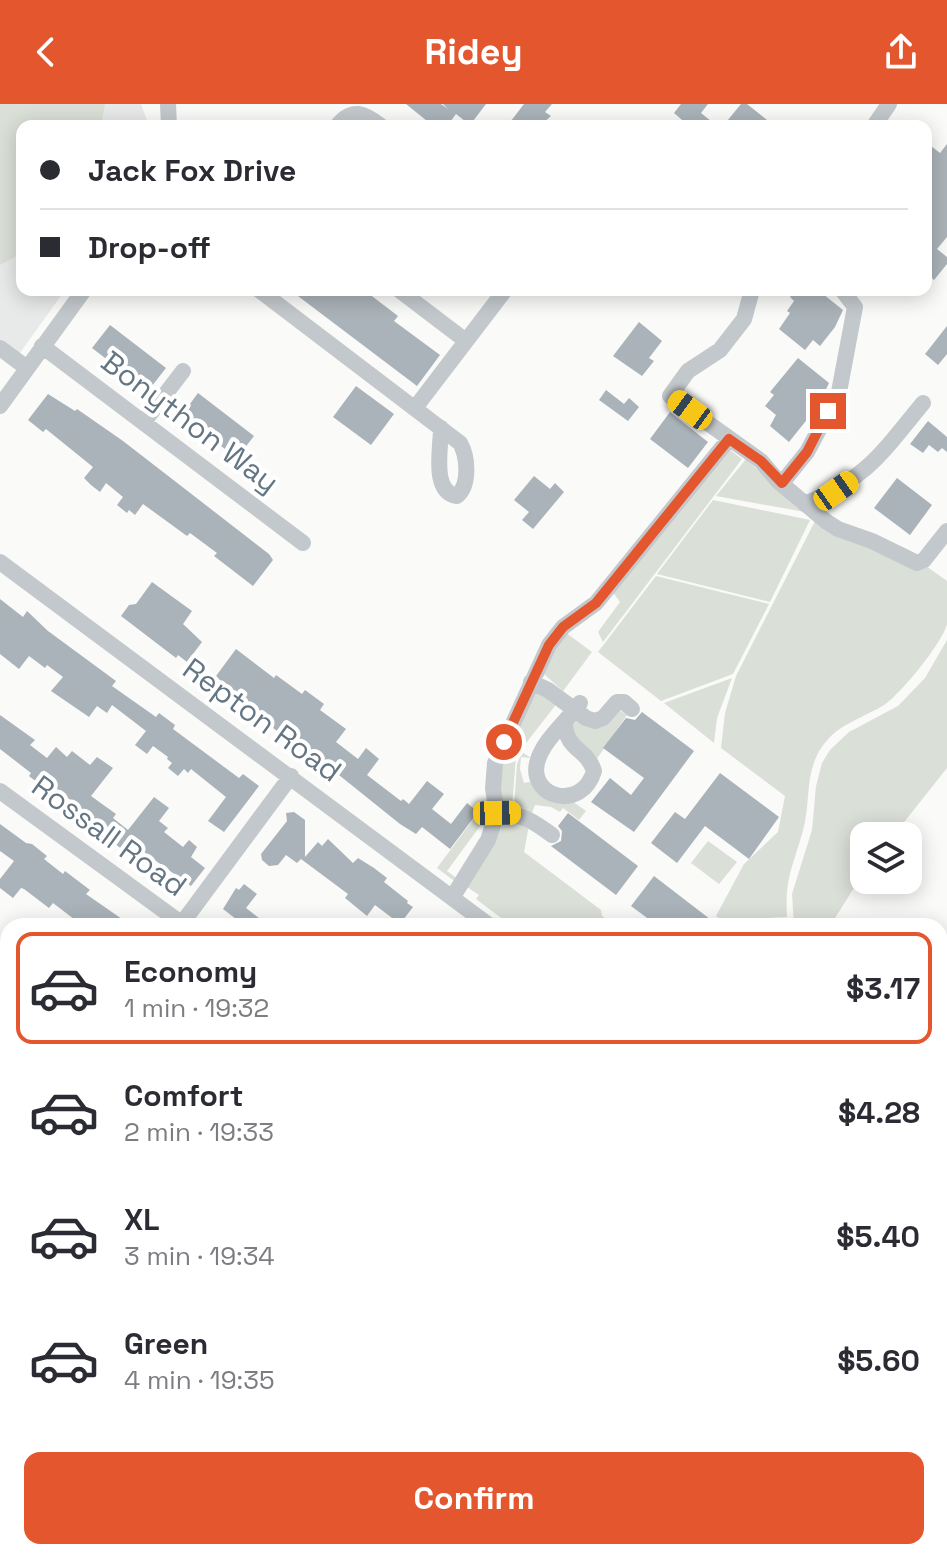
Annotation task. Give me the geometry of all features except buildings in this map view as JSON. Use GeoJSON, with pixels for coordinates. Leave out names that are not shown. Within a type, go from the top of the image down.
{"type":"FeatureCollection","features":[{"type":"Feature","properties":{"kind":"street"},"geometry":{"type":"LineString","coordinates":[[342,120],[355,112],[372,120]]}},
{"type":"Feature","properties":{"kind":"street"},"geometry":{"type":"LineString","coordinates":[[0,406],[80,296]]}},
{"type":"Feature","properties":{"kind":"street"},"geometry":{"type":"LineString","coordinates":[[267,296],[441,428]]}},
{"type":"Feature","properties":{"kind":"street"},"geometry":{"type":"LineString","coordinates":[[407,296],[466,341]]}},
{"type":"Feature","properties":{"kind":"street"},"geometry":{"type":"LineString","coordinates":[[415,408],[500,296]]}},
{"type":"Feature","properties":{"kind":"street"},"geometry":{"type":"LineString","coordinates":[[750,296],[744,319],[728,339],[708,360],[688,371],[670,396],[761,461],[805,504],[838,529],[872,541],[917,563],[924,560],[947,531]]}},
{"type":"Feature","properties":{"kind":"street"},"geometry":{"type":"LineString","coordinates":[[782,483],[807,452],[839,392],[855,307],[847,296]]}},
{"type":"Feature","properties":{"kind":"street","name":"Bonython Way"},"geometry":{"type":"LineString","coordinates":[[42,346],[303,543]]}},
{"type":"Feature","properties":{"kind":"street"},"geometry":{"type":"LineString","coordinates":[[0,348],[27,368]]}},
{"type":"Feature","properties":{"kind":"street"},"geometry":{"type":"LineString","coordinates":[[144,422],[183,371]]}},
{"type":"Feature","properties":{"kind":"street"},"geometry":{"type":"LineString","coordinates":[[805,504],[836,491],[864,472],[923,403]]}},
{"type":"Feature","properties":{"kind":"street"},"geometry":{"type":"LineString","coordinates":[[452,898],[483,851],[497,813],[493,789],[495,763],[549,645],[563,627],[596,603],[729,439]]}},
{"type":"Feature","properties":{"kind":"street","name":"Repton Road"},"geometry":{"type":"LineString","coordinates":[[0,562],[479,918]]}},
{"type":"Feature","properties":{"kind":"street"},"geometry":{"type":"LineString","coordinates":[[531,682],[548,690],[574,712],[595,721],[603,718],[617,702],[624,702],[632,709]]}},
{"type":"Feature","properties":{"kind":"street"},"geometry":{"type":"LineString","coordinates":[[574,712],[566,736],[592,762],[594,771],[584,790],[564,797],[552,794],[543,787],[536,774],[537,761],[574,712]]}},
{"type":"Feature","properties":{"kind":"street"},"geometry":{"type":"LineString","coordinates":[[187,918],[291,776]]}},
{"type":"Feature","properties":{"kind":"street","name":"Rossall Road"},"geometry":{"type":"LineString","coordinates":[[0,791],[172,918]]}},
{"type":"Feature","properties":{"kind":"street"},"geometry":{"type":"LineString","coordinates":[[497,813],[513,813],[529,818],[552,835]]}},
{"type":"Feature","properties":{"kind":"shaded area"},"geometry":{"type":"Polygon","coordinates":[[[0,104],[141,104],[147,120],[16,120],[16,296],[61,296],[12,364],[0,356],[0,104]]]}},
{"type":"Feature","properties":{"kind":"shaded area"},"geometry":{"type":"Polygon","coordinates":[[[0,104],[105,104],[102,120],[16,120],[16,256],[0,265],[0,104]]]}},
{"type":"Feature","properties":{"kind":"shaded area"},"geometry":{"type":"Polygon","coordinates":[[[726,447],[742,459],[603,642],[598,632],[620,602],[612,591],[726,447]]]}},
{"type":"Feature","properties":{"kind":"shaded area"},"geometry":{"type":"Polygon","coordinates":[[[746,459],[805,512],[716,496],[746,459]]]}},
{"type":"Feature","properties":{"kind":"shaded area"},"geometry":{"type":"Polygon","coordinates":[[[713,500],[810,520],[770,602],[657,574],[713,500]]]}},
{"type":"Feature","properties":{"kind":"shaded area"},"geometry":{"type":"Polygon","coordinates":[[[815,521],[926,566],[947,581],[947,624],[930,655],[900,691],[884,705],[837,731],[815,759],[805,821],[788,883],[787,917],[716,916],[744,864],[778,832],[785,796],[721,748],[725,713],[736,676],[815,521]]]}},
{"type":"Feature","properties":{"kind":"shaded area"},"geometry":{"type":"Polygon","coordinates":[[[656,576],[769,604],[733,674],[661,701],[598,652],[656,576]]]}},
{"type":"Feature","properties":{"kind":"shaded area"},"geometry":{"type":"Polygon","coordinates":[[[565,632],[592,652],[563,691],[544,674],[549,653],[565,632]]]}},
{"type":"Feature","properties":{"kind":"shaded area"},"geometry":{"type":"Polygon","coordinates":[[[947,640],[947,768],[904,822],[850,822],[850,894],[835,918],[794,918],[792,894],[812,830],[816,786],[822,763],[830,750],[849,732],[898,706],[925,678],[947,640]]]}},
{"type":"Feature","properties":{"kind":"shaded area"},"geometry":{"type":"Polygon","coordinates":[[[732,678],[717,718],[714,743],[664,703],[732,678]]]}},
{"type":"Feature","properties":{"kind":"shaded area"},"geometry":{"type":"Polygon","coordinates":[[[539,693],[558,702],[516,756],[512,807],[503,806],[500,802],[499,765],[533,695],[539,693]]]}},
{"type":"Feature","properties":{"kind":"shaded area"},"geometry":{"type":"Polygon","coordinates":[[[618,709],[627,715],[596,760],[572,738],[570,725],[576,720],[618,709]]]}},
{"type":"Feature","properties":{"kind":"shaded area"},"geometry":{"type":"Polygon","coordinates":[[[522,752],[531,758],[521,757],[524,783],[534,781],[572,801],[586,811],[579,820],[563,808],[560,812],[535,805],[532,813],[514,807],[517,764],[522,752]]]}},
{"type":"Feature","properties":{"kind":"shaded area"},"geometry":{"type":"Polygon","coordinates":[[[481,809],[488,809],[488,820],[483,822],[447,871],[459,880],[457,883],[437,868],[481,809]]]}},
{"type":"Feature","properties":{"kind":"shaded area"},"geometry":{"type":"Polygon","coordinates":[[[505,818],[529,825],[524,852],[601,910],[605,918],[501,918],[476,899],[479,895],[467,887],[499,821],[505,818]]]}},
{"type":"Feature","properties":{"kind":"shaded area"},"geometry":{"type":"Polygon","coordinates":[[[708,841],[737,862],[719,884],[691,863],[708,841]]]}},
{"type":"Feature","properties":{"kind":"route"},"geometry":{"type":"LineString","coordinates":[[504,742],[549,645],[563,627],[596,603],[729,439],[761,461],[782,483],[807,452],[828,411]]}}]}
